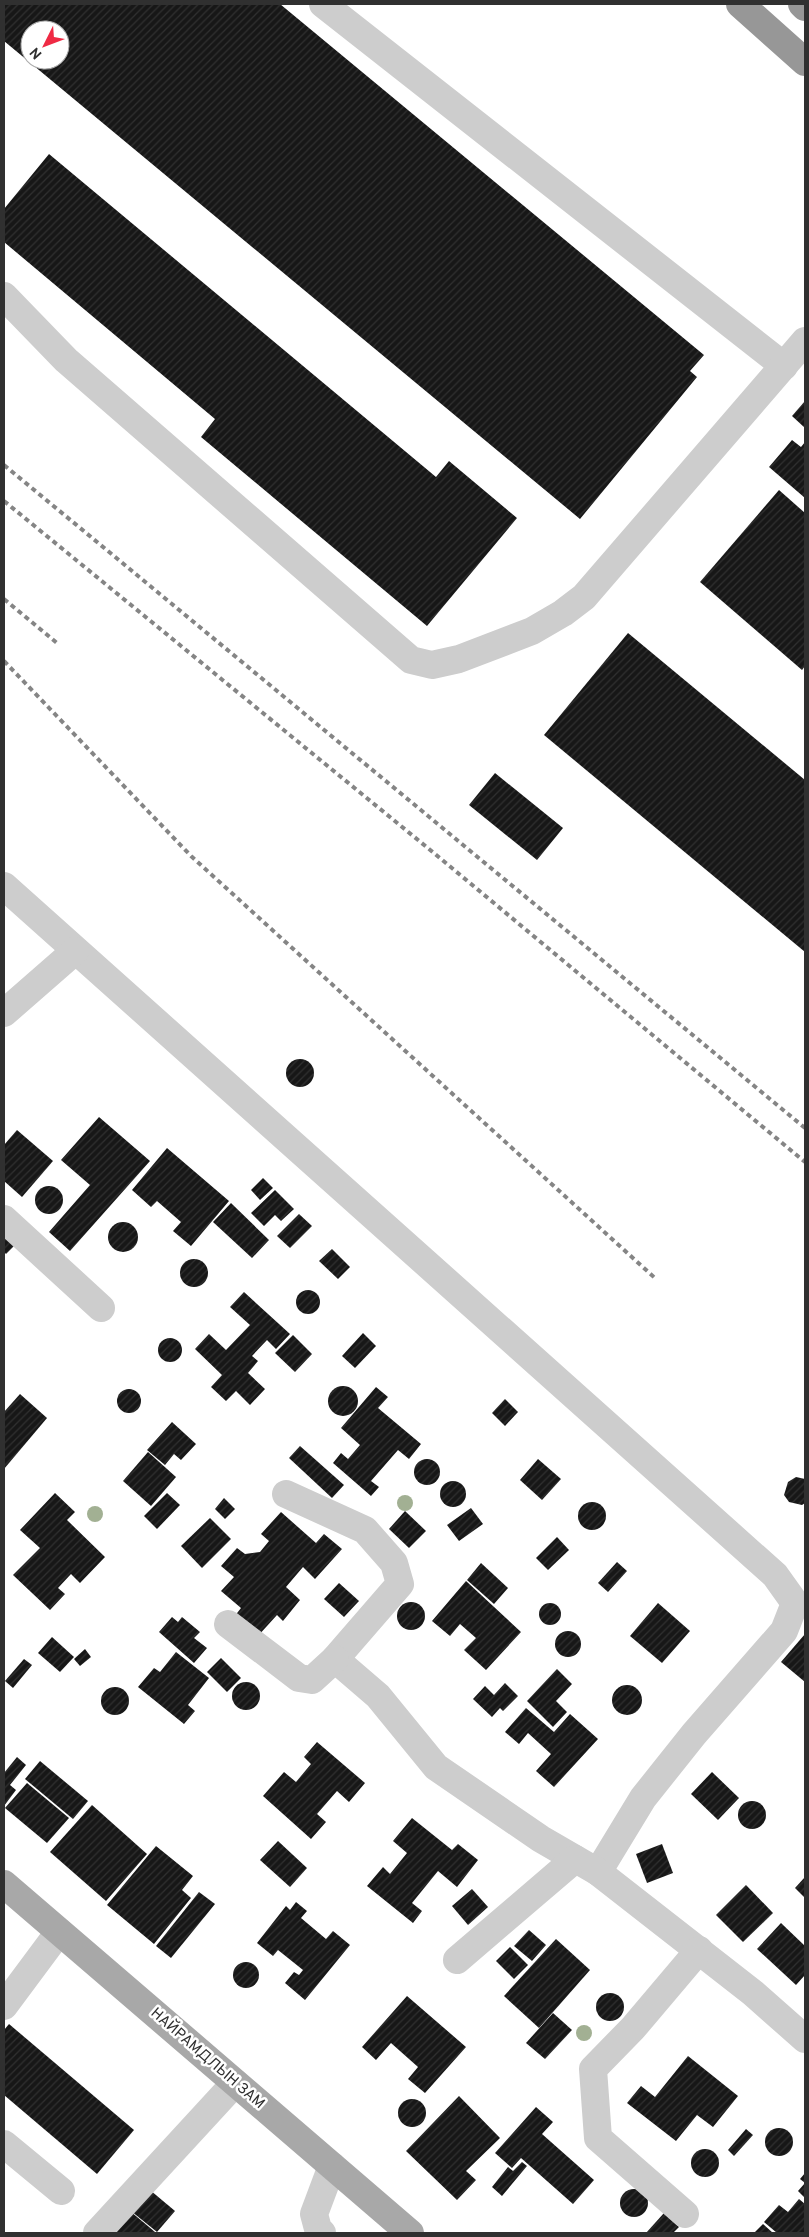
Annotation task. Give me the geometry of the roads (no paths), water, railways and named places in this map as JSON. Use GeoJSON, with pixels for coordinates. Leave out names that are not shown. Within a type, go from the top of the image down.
{"type":"FeatureCollection","features":[{"type":"Feature","properties":{"kind":"highway"},"geometry":{"type":"LineString","coordinates":[[740,4],[805,62]]}},
{"type":"Feature","properties":{"kind":"highway"},"geometry":{"type":"LineString","coordinates":[[802,4],[805,7]]}},
{"type":"Feature","properties":{"kind":"main road","name":"НАЙРАМДЛЫН ЗАМ"},"geometry":{"type":"LineString","coordinates":[[4,1884],[410,2233]]}},
{"type":"Feature","properties":{"kind":"street"},"geometry":{"type":"LineString","coordinates":[[323,4],[784,366]]}},
{"type":"Feature","properties":{"kind":"street"},"geometry":{"type":"LineString","coordinates":[[4,296],[66,360],[411,660],[432,665],[459,659],[532,631],[563,613],[584,597],[805,341]]}},
{"type":"Feature","properties":{"kind":"street"},"geometry":{"type":"LineString","coordinates":[[4,886],[775,1575],[795,1603],[784,1631],[694,1734],[643,1798],[598,1872]]}},
{"type":"Feature","properties":{"kind":"street"},"geometry":{"type":"LineString","coordinates":[[4,1013],[75,951]]}},
{"type":"Feature","properties":{"kind":"street"},"geometry":{"type":"LineString","coordinates":[[4,1219],[101,1308]]}},
{"type":"Feature","properties":{"kind":"street"},"geometry":{"type":"LineString","coordinates":[[228,1624],[299,1678],[312,1680],[335,1659],[400,1584],[394,1563],[364,1530],[286,1494]]}},
{"type":"Feature","properties":{"kind":"street"},"geometry":{"type":"LineString","coordinates":[[335,1659],[378,1696],[436,1767],[541,1839],[598,1872],[699,1950],[800,2022]]}},
{"type":"Feature","properties":{"kind":"street"},"geometry":{"type":"LineString","coordinates":[[457,1960],[575,1859]]}},
{"type":"Feature","properties":{"kind":"street"},"geometry":{"type":"LineString","coordinates":[[4,2006],[59,1932]]}},
{"type":"Feature","properties":{"kind":"street"},"geometry":{"type":"LineString","coordinates":[[685,2214],[598,2138],[593,2069],[633,2028],[699,1950]]}},
{"type":"Feature","properties":{"kind":"street"},"geometry":{"type":"LineString","coordinates":[[97,2233],[235,2083]]}},
{"type":"Feature","properties":{"kind":"street"},"geometry":{"type":"LineString","coordinates":[[4,2144],[60,2191]]}},
{"type":"Feature","properties":{"kind":"street"},"geometry":{"type":"LineString","coordinates":[[322,2233],[314,2214],[332,2166]]}},
{"type":"Feature","properties":{"kind":"railway"},"geometry":{"type":"LineString","coordinates":[[4,465],[805,1128]]}},
{"type":"Feature","properties":{"kind":"railway"},"geometry":{"type":"LineString","coordinates":[[4,501],[429,849],[805,1162]]}},
{"type":"Feature","properties":{"kind":"railway"},"geometry":{"type":"LineString","coordinates":[[4,599],[57,643]]}},
{"type":"Feature","properties":{"kind":"railway"},"geometry":{"type":"LineString","coordinates":[[4,661],[191,856],[656,1279]]}}]}
